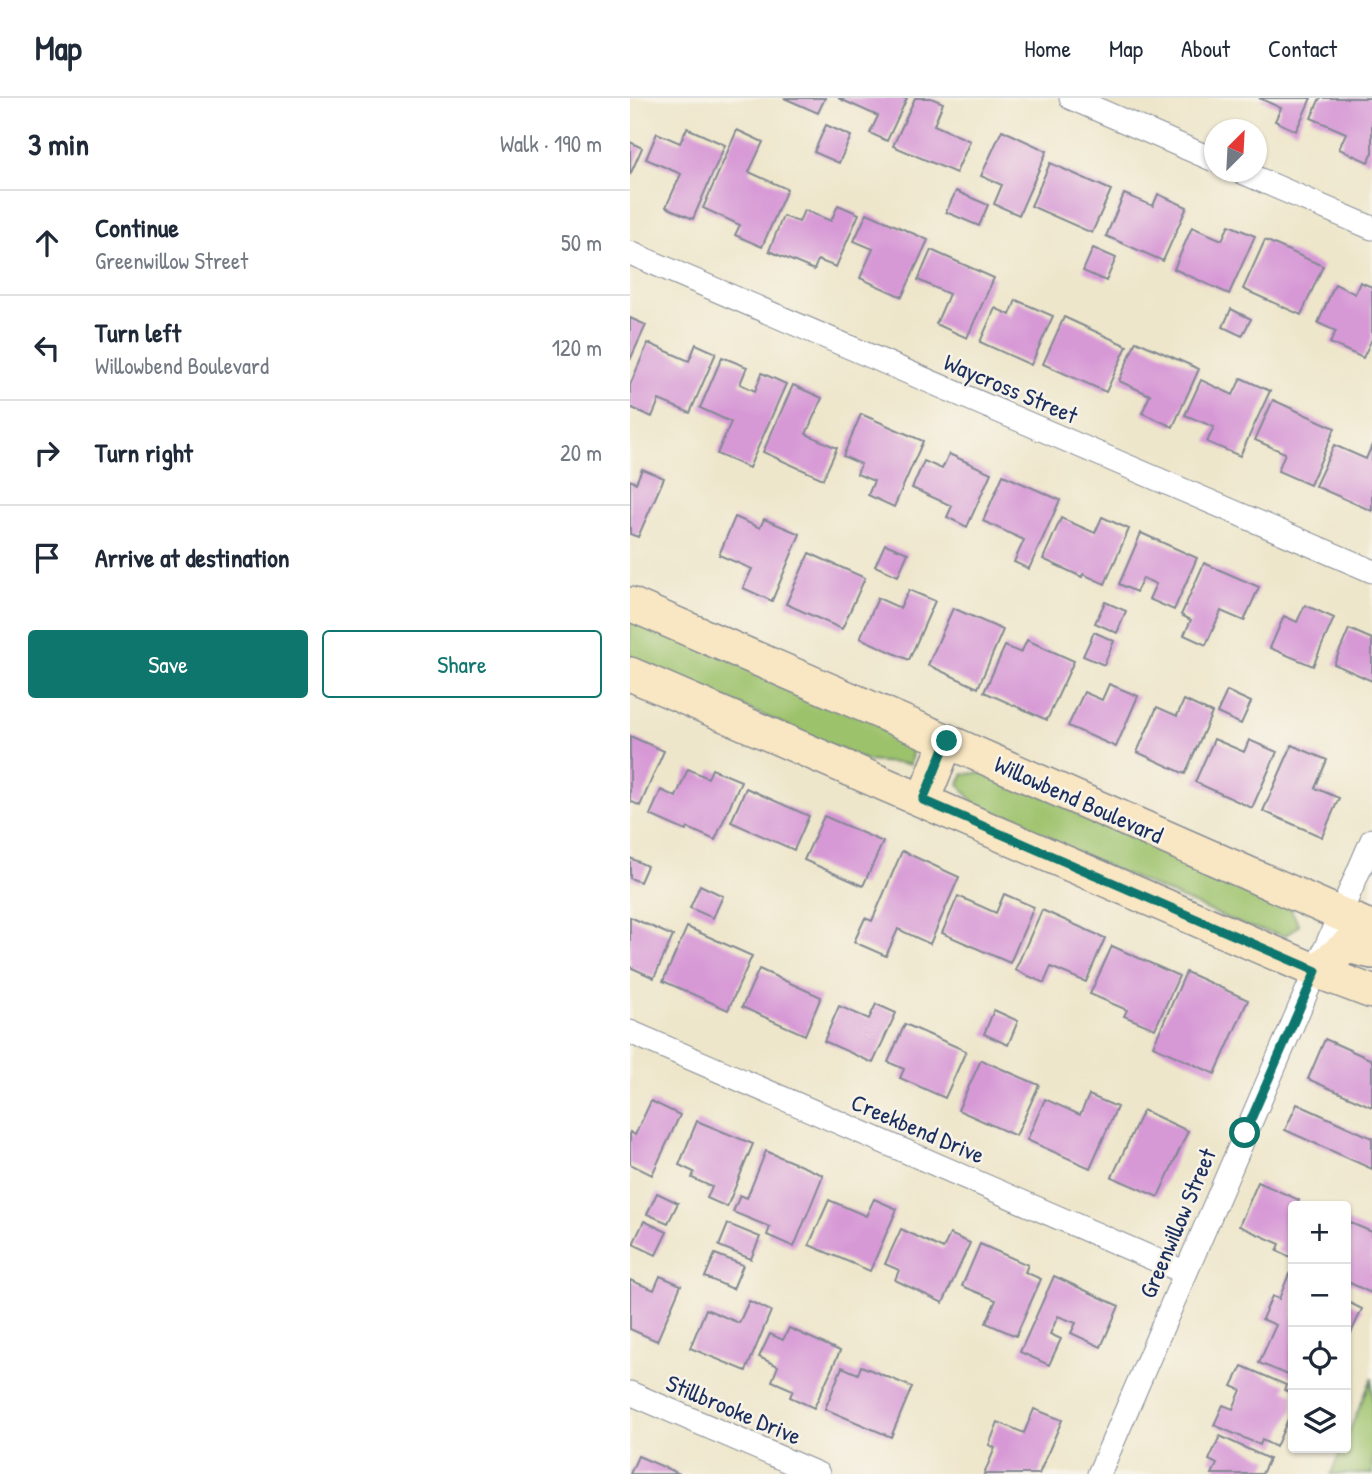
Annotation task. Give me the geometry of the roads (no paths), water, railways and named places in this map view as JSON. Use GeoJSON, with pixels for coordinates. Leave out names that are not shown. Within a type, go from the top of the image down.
{"type":"FeatureCollection","features":[{"type":"Feature","properties":{"kind":"main road","name":"Willowbend Boulevard"},"geometry":{"type":"LineString","coordinates":[[630,604],[1372,928]]}},
{"type":"Feature","properties":{"kind":"main road"},"geometry":{"type":"LineString","coordinates":[[630,674],[1316,971],[1372,992]]}},
{"type":"Feature","properties":{"kind":"main road"},"geometry":{"type":"LineString","coordinates":[[923,800],[947,741]]}},
{"type":"Feature","properties":{"kind":"main road"},"geometry":{"type":"LineString","coordinates":[[1316,971],[1347,946],[1372,952]]}},
{"type":"Feature","properties":{"kind":"street"},"geometry":{"type":"LineString","coordinates":[[1071,98],[1204,156]]}},
{"type":"Feature","properties":{"kind":"street"},"geometry":{"type":"LineString","coordinates":[[1265,182],[1372,228]]}},
{"type":"Feature","properties":{"kind":"street","name":"Waycross Street"},"geometry":{"type":"LineString","coordinates":[[630,253],[1372,571]]}},
{"type":"Feature","properties":{"kind":"street","name":"Greenwillow Street"},"geometry":{"type":"LineString","coordinates":[[1099,1474],[1372,840]]}},
{"type":"Feature","properties":{"kind":"street","name":"Creekbend Drive"},"geometry":{"type":"LineString","coordinates":[[630,1032],[1184,1272]]}},
{"type":"Feature","properties":{"kind":"street","name":"Stillbrooke Drive"},"geometry":{"type":"LineString","coordinates":[[630,1393],[818,1474]]}}]}
